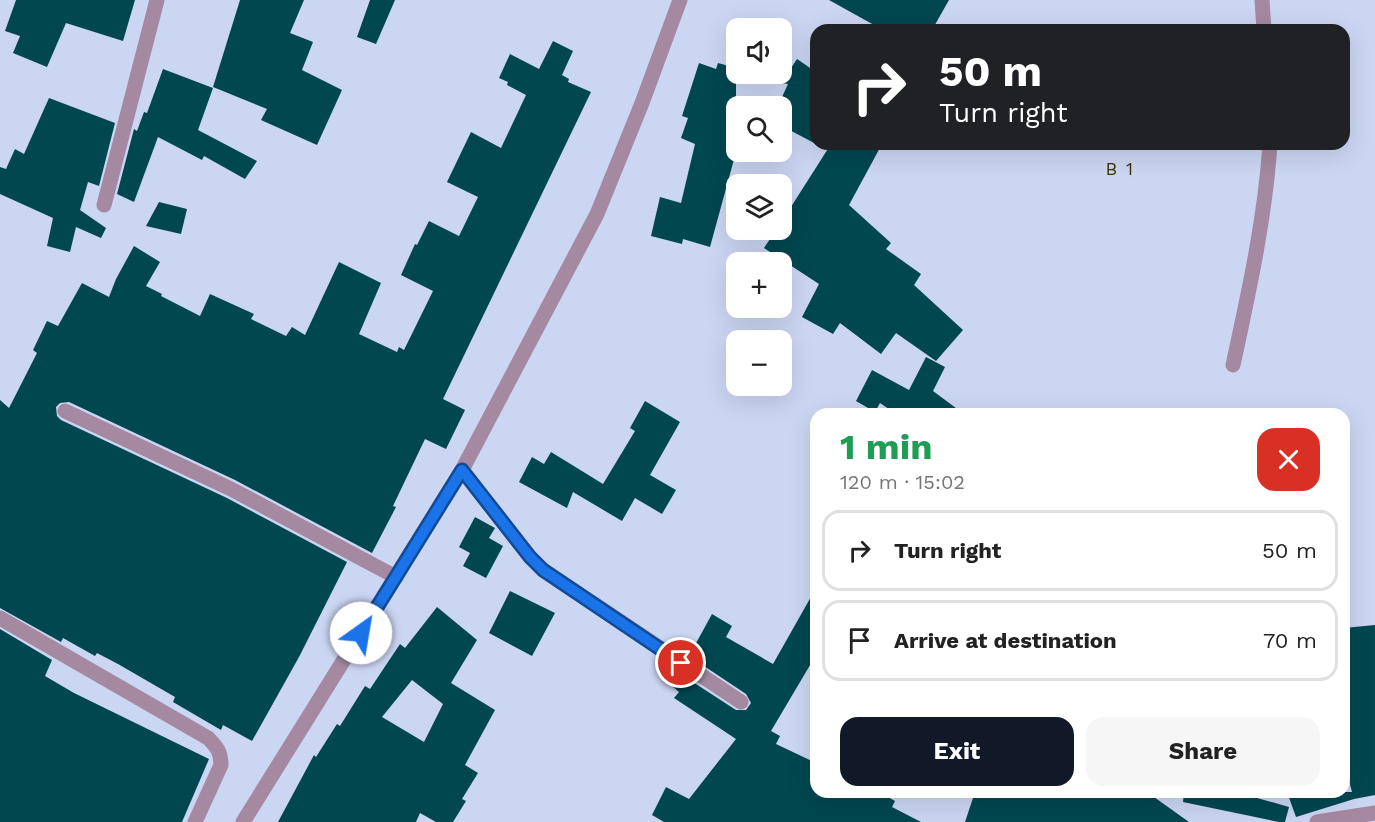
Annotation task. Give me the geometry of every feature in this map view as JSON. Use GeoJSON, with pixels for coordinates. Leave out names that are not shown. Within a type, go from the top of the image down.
{"type":"FeatureCollection","features":[{"type":"Feature","properties":{"kind":"street"},"geometry":{"type":"LineString","coordinates":[[104,205],[157,0]]}},
{"type":"Feature","properties":{"kind":"street"},"geometry":{"type":"LineString","coordinates":[[243,822],[462,470],[597,214],[680,0]]}},
{"type":"Feature","properties":{"kind":"street"},"geometry":{"type":"LineString","coordinates":[[1262,0],[1264,24]]}},
{"type":"Feature","properties":{"kind":"street"},"geometry":{"type":"LineString","coordinates":[[1233,365],[1258,250],[1267,190],[1270,150]]}},
{"type":"Feature","properties":{"kind":"street"},"geometry":{"type":"LineString","coordinates":[[65,411],[231,489],[396,577]]}},
{"type":"Feature","properties":{"kind":"street"},"geometry":{"type":"LineString","coordinates":[[462,470],[530,557],[543,570],[741,702]]}},
{"type":"Feature","properties":{"kind":"street"},"geometry":{"type":"LineString","coordinates":[[0,618],[208,738],[218,747],[222,765],[195,822]]}},
{"type":"Feature","properties":{"kind":"street"},"geometry":{"type":"LineString","coordinates":[[1317,822],[1375,813]]}},
{"type":"Feature","properties":{"kind":"building"},"geometry":{"type":"Polygon","coordinates":[[[16,0],[135,0],[123,41],[66,23],[47,67],[13,53],[20,36],[5,31],[16,0]]]}},
{"type":"Feature","properties":{"kind":"building"},"geometry":{"type":"Polygon","coordinates":[[[240,0],[304,0],[290,33],[313,42],[302,70],[342,90],[317,145],[261,120],[267,109],[213,87],[240,0]]]}},
{"type":"Feature","properties":{"kind":"building"},"geometry":{"type":"Polygon","coordinates":[[[370,0],[395,0],[376,44],[357,37],[370,0]]]}},
{"type":"Feature","properties":{"kind":"building"},"geometry":{"type":"Polygon","coordinates":[[[829,0],[949,0],[935,24],[872,24],[829,0]]]}},
{"type":"Feature","properties":{"kind":"building"},"geometry":{"type":"Polygon","coordinates":[[[553,41],[573,51],[562,75],[569,79],[568,82],[591,92],[443,399],[465,410],[446,449],[425,439],[393,506],[396,507],[372,553],[235,480],[69,402],[60,403],[56,407],[57,416],[61,420],[227,498],[347,562],[299,657],[252,741],[223,725],[221,730],[173,702],[175,697],[118,664],[97,653],[95,656],[63,638],[61,642],[0,608],[0,400],[9,408],[37,353],[33,350],[47,321],[58,326],[82,283],[109,297],[134,246],[160,262],[146,286],[162,294],[161,296],[200,316],[210,294],[254,314],[251,319],[286,336],[292,327],[305,335],[339,262],[381,283],[359,334],[397,352],[399,347],[404,350],[433,291],[401,275],[415,244],[417,245],[429,221],[459,236],[478,197],[447,182],[471,132],[501,148],[526,95],[499,78],[510,54],[539,69],[553,41]]]}},
{"type":"Feature","properties":{"kind":"building"},"geometry":{"type":"Polygon","coordinates":[[[797,59],[810,68],[810,141],[792,131],[792,96],[782,96],[788,84],[792,84],[792,66],[797,59]]]}},
{"type":"Feature","properties":{"kind":"building"},"geometry":{"type":"Polygon","coordinates":[[[699,63],[716,69],[718,63],[726,65],[726,84],[736,84],[736,96],[726,96],[726,162],[733,162],[730,174],[726,174],[726,189],[710,247],[683,239],[682,244],[651,236],[660,197],[681,203],[695,144],[681,138],[688,118],[682,116],[699,63]]]}},
{"type":"Feature","properties":{"kind":"building"},"geometry":{"type":"Polygon","coordinates":[[[163,69],[213,88],[198,130],[257,161],[245,179],[204,156],[202,160],[158,137],[134,202],[117,194],[134,129],[137,131],[144,112],[147,113],[163,69]]]}},
{"type":"Feature","properties":{"kind":"building"},"geometry":{"type":"Polygon","coordinates":[[[49,98],[115,123],[99,186],[88,182],[80,210],[106,228],[101,238],[76,227],[70,252],[47,246],[53,218],[0,194],[0,167],[6,169],[15,149],[24,154],[49,98]]]}},
{"type":"Feature","properties":{"kind":"building"},"geometry":{"type":"Polygon","coordinates":[[[827,150],[879,150],[849,205],[891,243],[886,249],[921,274],[914,285],[963,330],[936,361],[896,333],[881,354],[840,323],[833,334],[802,317],[819,284],[792,266],[792,252],[770,252],[764,248],[769,240],[792,240],[792,205],[827,150]]]}},
{"type":"Feature","properties":{"kind":"building"},"geometry":{"type":"Polygon","coordinates":[[[159,202],[187,209],[181,234],[146,226],[159,202]]]}},
{"type":"Feature","properties":{"kind":"building"},"geometry":{"type":"Polygon","coordinates":[[[926,357],[945,367],[933,391],[956,408],[887,408],[880,403],[877,408],[868,408],[856,401],[872,370],[909,390],[926,357]]]}},
{"type":"Feature","properties":{"kind":"building"},"geometry":{"type":"Polygon","coordinates":[[[645,401],[680,422],[650,475],[676,490],[662,514],[635,498],[622,521],[573,492],[567,508],[519,482],[532,457],[544,464],[551,452],[603,484],[635,431],[630,428],[645,401]]]}},
{"type":"Feature","properties":{"kind":"building"},"geometry":{"type":"Polygon","coordinates":[[[475,517],[495,528],[489,538],[503,546],[486,578],[463,566],[470,553],[459,547],[475,517]]]}},
{"type":"Feature","properties":{"kind":"building"},"geometry":{"type":"Polygon","coordinates":[[[510,591],[555,613],[532,656],[489,633],[510,591]]]}},
{"type":"Feature","properties":{"kind":"building"},"geometry":{"type":"Polygon","coordinates":[[[810,599],[810,665],[771,731],[780,736],[776,744],[810,760],[810,798],[890,798],[895,801],[892,807],[921,822],[664,822],[652,815],[666,787],[689,799],[736,739],[674,698],[679,692],[672,686],[679,673],[736,710],[746,710],[751,703],[746,694],[689,656],[712,614],[732,626],[726,637],[773,664],[810,599]]]}},
{"type":"Feature","properties":{"kind":"building"},"geometry":{"type":"Polygon","coordinates":[[[437,607],[477,640],[451,683],[495,710],[465,765],[478,773],[462,799],[466,801],[453,822],[436,822],[420,813],[416,822],[278,822],[314,755],[316,757],[337,724],[340,726],[365,686],[370,689],[400,644],[405,648],[437,607]],[[412,680],[382,717],[424,742],[443,704],[412,680]]]}},
{"type":"Feature","properties":{"kind":"building"},"geometry":{"type":"Polygon","coordinates":[[[1375,625],[1375,795],[1296,817],[1289,798],[1350,798],[1350,792],[1352,792],[1350,784],[1350,627],[1375,625]]]}},
{"type":"Feature","properties":{"kind":"building"},"geometry":{"type":"Polygon","coordinates":[[[0,629],[52,660],[45,676],[74,693],[209,759],[182,822],[0,822],[0,629]]]}},
{"type":"Feature","properties":{"kind":"building"},"geometry":{"type":"Polygon","coordinates":[[[973,798],[1155,798],[1189,822],[965,822],[973,798]]]}},
{"type":"Feature","properties":{"kind":"building"},"geometry":{"type":"Polygon","coordinates":[[[1183,798],[1257,798],[1289,807],[1285,822],[1279,822],[1183,802],[1183,798]]]}},
{"type":"Feature","properties":{"kind":"district","name":"B 1"},"geometry":{"type":"Point","coordinates":[1120,169]}},
{"type":"Feature","properties":{"kind":"route"},"geometry":{"type":"LineString","coordinates":[[361,633],[462,470],[530,557],[543,570],[681,663]]}}]}
